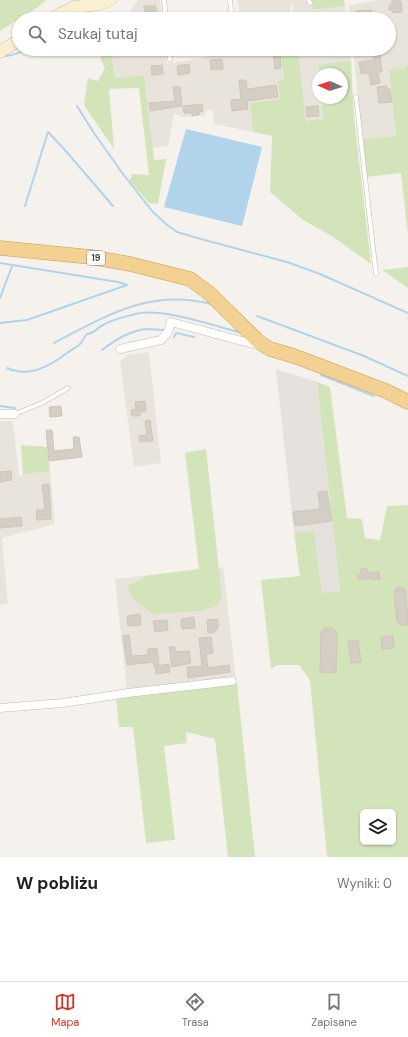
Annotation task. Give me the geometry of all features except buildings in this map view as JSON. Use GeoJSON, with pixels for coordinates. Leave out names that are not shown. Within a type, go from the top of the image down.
{"type":"FeatureCollection","features":[{"type":"Feature","properties":{"kind":"highway","name":"19"},"geometry":{"type":"LineString","coordinates":[[0,248],[90,257],[130,264],[190,279],[209,293],[259,342],[270,349],[294,356],[408,402]]}},
{"type":"Feature","properties":{"kind":"main road"},"geometry":{"type":"LineString","coordinates":[[63,12],[74,6],[99,4],[110,0]]}},
{"type":"Feature","properties":{"kind":"main road"},"geometry":{"type":"LineString","coordinates":[[0,52],[12,44]]}},
{"type":"Feature","properties":{"kind":"street"},"geometry":{"type":"LineString","coordinates":[[120,349],[161,340],[168,332],[171,322],[270,349]]}},
{"type":"Feature","properties":{"kind":"street"},"geometry":{"type":"LineString","coordinates":[[0,414],[14,414]]}},
{"type":"Feature","properties":{"kind":"street"},"geometry":{"type":"LineString","coordinates":[[0,708],[63,703],[128,693],[232,681]]}},
{"type":"Feature","properties":{"kind":"lane"},"geometry":{"type":"LineString","coordinates":[[164,0],[165,12]]}},
{"type":"Feature","properties":{"kind":"lane"},"geometry":{"type":"LineString","coordinates":[[230,0],[231,12]]}},
{"type":"Feature","properties":{"kind":"lane"},"geometry":{"type":"LineString","coordinates":[[170,56],[170,60]]}},
{"type":"Feature","properties":{"kind":"lane"},"geometry":{"type":"LineString","coordinates":[[356,97],[376,274]]}},
{"type":"Feature","properties":{"kind":"lane"},"geometry":{"type":"LineString","coordinates":[[14,414],[42,403],[68,388]]}},
{"type":"Feature","properties":{"kind":"shaded area"},"geometry":{"type":"Polygon","coordinates":[[[138,0],[160,0],[161,12],[130,12],[138,0]]]}},
{"type":"Feature","properties":{"kind":"shaded area"},"geometry":{"type":"Polygon","coordinates":[[[238,0],[312,0],[313,10],[345,6],[345,12],[293,12],[292,1],[290,12],[239,12],[238,0]]]}},
{"type":"Feature","properties":{"kind":"shaded area"},"geometry":{"type":"Polygon","coordinates":[[[381,0],[408,0],[408,64],[404,67],[389,71],[396,136],[362,139],[354,56],[396,56],[396,12],[350,12],[349,5],[381,0]]]}},
{"type":"Feature","properties":{"kind":"shaded area"},"geometry":{"type":"Polygon","coordinates":[[[112,56],[166,56],[167,64],[212,56],[281,56],[284,79],[278,81],[281,100],[250,103],[253,132],[214,124],[213,110],[205,111],[206,115],[184,117],[174,114],[168,146],[152,148],[144,75],[115,78],[112,56]]]}},
{"type":"Feature","properties":{"kind":"shaded area"},"geometry":{"type":"Polygon","coordinates":[[[299,56],[351,56],[351,60],[318,65],[318,68],[312,68],[312,104],[322,104],[323,120],[306,121],[299,56]]]}},
{"type":"Feature","properties":{"kind":"shaded area"},"geometry":{"type":"Polygon","coordinates":[[[149,352],[161,463],[134,467],[120,361],[125,358],[126,355],[149,352]]]}},
{"type":"Feature","properties":{"kind":"shaded area"},"geometry":{"type":"Polygon","coordinates":[[[276,369],[317,382],[340,591],[322,593],[314,530],[294,533],[276,369]]]}},
{"type":"Feature","properties":{"kind":"shaded area"},"geometry":{"type":"Polygon","coordinates":[[[0,421],[13,421],[19,476],[50,471],[55,524],[2,538],[8,604],[0,605],[0,421]]]}},
{"type":"Feature","properties":{"kind":"shaded area"},"geometry":{"type":"Polygon","coordinates":[[[223,567],[236,679],[127,691],[115,579],[223,567]]]}},
{"type":"Feature","properties":{"kind":"green space"},"geometry":{"type":"Polygon","coordinates":[[[0,0],[46,0],[31,12],[12,12],[12,24],[0,31],[0,0]]]}},
{"type":"Feature","properties":{"kind":"green space"},"geometry":{"type":"Polygon","coordinates":[[[312,0],[344,0],[345,6],[313,10],[312,0]]]}},
{"type":"Feature","properties":{"kind":"green space"},"geometry":{"type":"Polygon","coordinates":[[[101,56],[112,56],[115,78],[144,75],[154,160],[166,159],[158,204],[149,203],[129,180],[132,177],[131,174],[149,175],[139,88],[109,89],[114,149],[84,105],[88,78],[98,81],[105,68],[100,58],[101,56]]]}},
{"type":"Feature","properties":{"kind":"green space"},"geometry":{"type":"Polygon","coordinates":[[[281,56],[299,56],[306,121],[323,119],[322,104],[348,104],[348,68],[318,68],[318,65],[351,60],[354,117],[371,264],[333,237],[303,220],[270,192],[272,136],[253,132],[250,103],[280,99],[278,81],[284,79],[281,56]]]}},
{"type":"Feature","properties":{"kind":"green space"},"geometry":{"type":"Polygon","coordinates":[[[408,64],[408,235],[401,173],[366,177],[362,139],[396,136],[389,70],[405,67],[408,64]]]}},
{"type":"Feature","properties":{"kind":"green space"},"geometry":{"type":"Polygon","coordinates":[[[408,267],[408,288],[382,270],[408,267]]]}},
{"type":"Feature","properties":{"kind":"green space"},"geometry":{"type":"Polygon","coordinates":[[[317,382],[330,387],[347,518],[362,519],[365,538],[380,540],[387,506],[408,505],[408,857],[327,857],[310,680],[299,665],[277,665],[271,669],[261,580],[300,576],[294,533],[314,530],[322,593],[340,591],[317,382]]]}},
{"type":"Feature","properties":{"kind":"green space"},"geometry":{"type":"Polygon","coordinates":[[[21,445],[47,447],[50,471],[23,475],[21,445]]]}},
{"type":"Feature","properties":{"kind":"green space"},"geometry":{"type":"Polygon","coordinates":[[[206,449],[222,598],[216,606],[200,611],[153,614],[133,599],[127,586],[145,576],[199,569],[185,453],[206,449]]]}},
{"type":"Feature","properties":{"kind":"green space"},"geometry":{"type":"Polygon","coordinates":[[[237,683],[255,857],[228,857],[215,739],[186,732],[187,743],[164,746],[175,840],[146,843],[133,727],[119,727],[116,697],[237,683]]]}},
{"type":"Feature","properties":{"kind":"water"},"geometry":{"type":"Polygon","coordinates":[[[186,129],[262,147],[242,226],[164,207],[186,129]]]}},
{"type":"Feature","properties":{"kind":"waterway"},"geometry":{"type":"LineString","coordinates":[[3,56],[12,55]]}},
{"type":"Feature","properties":{"kind":"waterway"},"geometry":{"type":"LineString","coordinates":[[77,106],[123,174],[152,211],[177,232],[287,262],[320,274],[408,313]]}},
{"type":"Feature","properties":{"kind":"waterway"},"geometry":{"type":"LineString","coordinates":[[25,206],[48,132],[113,206]]}},
{"type":"Feature","properties":{"kind":"waterway"},"geometry":{"type":"LineString","coordinates":[[0,263],[118,282],[127,285]]}},
{"type":"Feature","properties":{"kind":"waterway"},"geometry":{"type":"LineString","coordinates":[[0,298],[12,266]]}},
{"type":"Feature","properties":{"kind":"waterway"},"geometry":{"type":"LineString","coordinates":[[0,323],[27,320],[127,285]]}},
{"type":"Feature","properties":{"kind":"waterway"},"geometry":{"type":"LineString","coordinates":[[54,343],[110,315],[129,307],[148,302],[189,300],[211,304]]}},
{"type":"Feature","properties":{"kind":"waterway"},"geometry":{"type":"LineString","coordinates":[[7,368],[23,372],[39,369],[54,362],[79,345],[87,334],[92,333],[111,321],[135,314],[159,313],[173,315],[242,333]]}},
{"type":"Feature","properties":{"kind":"waterway"},"geometry":{"type":"LineString","coordinates":[[257,316],[364,356],[408,376]]}},
{"type":"Feature","properties":{"kind":"waterway"},"geometry":{"type":"LineString","coordinates":[[102,350],[117,339],[135,331],[147,329],[163,330]]}},
{"type":"Feature","properties":{"kind":"waterway"},"geometry":{"type":"LineString","coordinates":[[174,337],[176,333],[194,337]]}},
{"type":"Feature","properties":{"kind":"waterway"},"geometry":{"type":"LineString","coordinates":[[321,375],[374,396]]}},
{"type":"Feature","properties":{"kind":"waterway"},"geometry":{"type":"LineString","coordinates":[[0,406],[15,408]]}}]}
